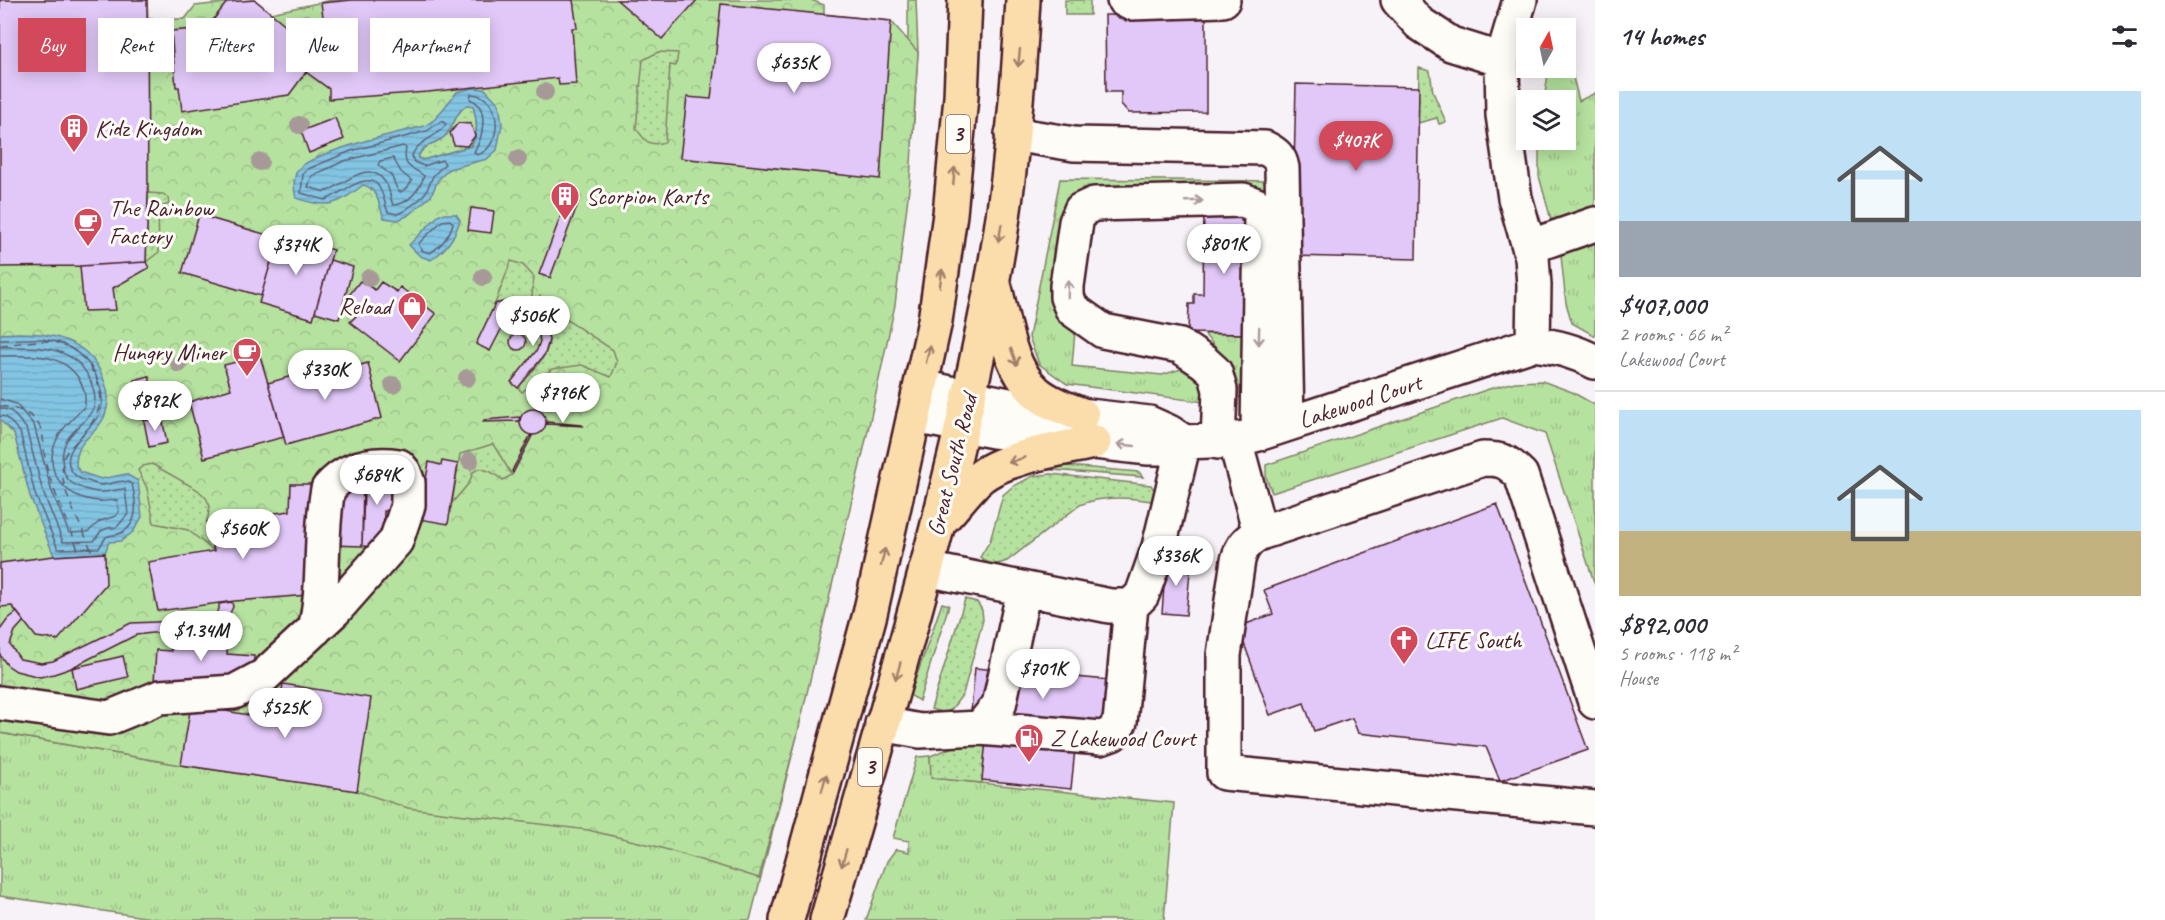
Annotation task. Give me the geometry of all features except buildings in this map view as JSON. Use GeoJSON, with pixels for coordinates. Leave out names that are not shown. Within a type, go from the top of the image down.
{"type":"FeatureCollection","features":[{"type":"Feature","properties":{"kind":"main road","name":"Great South Road"},"geometry":{"type":"LineString","coordinates":[[787,920],[870,614],[935,321],[950,214],[962,97],[965,0]]}},
{"type":"Feature","properties":{"kind":"main road","name":"Great South Road"},"geometry":{"type":"LineString","coordinates":[[827,920],[926,569],[966,411],[993,280],[1007,186],[1023,0]]}},
{"type":"Feature","properties":{"kind":"main road"},"geometry":{"type":"LineString","coordinates":[[938,525],[980,477],[1088,428],[1060,406],[1036,393],[1023,378],[1012,355],[993,280]]}},
{"type":"Feature","properties":{"kind":"street"},"geometry":{"type":"LineString","coordinates":[[1125,0],[1130,3],[1223,0]]}},
{"type":"Feature","properties":{"kind":"street"},"geometry":{"type":"LineString","coordinates":[[1398,0],[1419,23],[1451,45],[1502,60]]}},
{"type":"Feature","properties":{"kind":"street"},"geometry":{"type":"LineString","coordinates":[[1520,0],[1502,60],[1503,115],[1515,198],[1529,247],[1534,285],[1533,344]]}},
{"type":"Feature","properties":{"kind":"street"},"geometry":{"type":"LineString","coordinates":[[1012,134],[1074,144],[1265,148],[1280,160],[1282,168],[1250,435]]}},
{"type":"Feature","properties":{"kind":"street"},"geometry":{"type":"LineString","coordinates":[[1250,435],[1220,390],[1215,372],[1204,362],[1180,346],[1103,331],[1072,309],[1067,297],[1076,222],[1082,210],[1094,204],[1243,200],[1256,205],[1261,214],[1250,435],[1260,533]]}},
{"type":"Feature","properties":{"kind":"street"},"geometry":{"type":"LineString","coordinates":[[1529,247],[1595,224]]}},
{"type":"Feature","properties":{"kind":"street","name":"Lakewood Court"},"geometry":{"type":"LineString","coordinates":[[917,401],[966,411],[1028,409],[1088,428],[1149,423],[1184,442],[1250,435],[1533,344],[1554,346],[1595,362]]}},
{"type":"Feature","properties":{"kind":"street"},"geometry":{"type":"LineString","coordinates":[[882,724],[920,731],[980,728],[1101,738],[1112,734],[1119,722],[1131,606],[1142,595],[1158,547],[1184,442]]}},
{"type":"Feature","properties":{"kind":"street"},"geometry":{"type":"LineString","coordinates":[[1595,702],[1521,475],[1499,459],[1483,459],[1260,533],[1242,548],[1238,560],[1224,655],[1224,773],[1595,808]]}},
{"type":"Feature","properties":{"kind":"street"},"geometry":{"type":"LineString","coordinates":[[0,703],[109,718],[160,697],[234,693],[264,676],[335,610],[396,541],[408,505],[408,483],[399,466],[372,464],[355,468],[334,482],[328,489],[322,546],[322,591],[315,628]]}},
{"type":"Feature","properties":{"kind":"street"},"geometry":{"type":"LineString","coordinates":[[926,569],[1110,606],[1131,606]]}},
{"type":"Feature","properties":{"kind":"street"},"geometry":{"type":"LineString","coordinates":[[980,728],[999,705],[1024,589]]}},
{"type":"Feature","properties":{"kind":"green space"},"geometry":{"type":"Polygon","coordinates":[[[0,0],[147,0],[148,18],[98,18],[98,72],[174,72],[174,19],[185,19],[195,6],[250,0],[255,0],[271,13],[332,0],[811,0],[824,5],[824,14],[891,21],[918,52],[910,180],[895,305],[797,736],[759,878],[655,846],[588,830],[408,808],[357,791],[181,765],[0,733],[0,0]]]}},
{"type":"Feature","properties":{"kind":"green space"},"geometry":{"type":"Polygon","coordinates":[[[908,0],[916,0],[918,52],[913,136],[906,42],[908,38],[908,0]]]}},
{"type":"Feature","properties":{"kind":"green space"},"geometry":{"type":"Polygon","coordinates":[[[1065,0],[1090,0],[1090,15],[1065,15],[1065,0]]]}},
{"type":"Feature","properties":{"kind":"green space"},"geometry":{"type":"Polygon","coordinates":[[[658,52],[678,53],[676,66],[670,65],[665,142],[655,144],[645,139],[636,128],[643,60],[658,52]]]}},
{"type":"Feature","properties":{"kind":"green space"},"geometry":{"type":"Polygon","coordinates":[[[1419,68],[1430,71],[1433,92],[1446,122],[1439,124],[1437,118],[1418,123],[1419,68]]]}},
{"type":"Feature","properties":{"kind":"green space"},"geometry":{"type":"Polygon","coordinates":[[[1547,78],[1573,78],[1579,101],[1595,93],[1595,336],[1572,323],[1566,303],[1561,256],[1539,176],[1539,150],[1576,150],[1576,90],[1546,90],[1547,78]]]}},
{"type":"Feature","properties":{"kind":"green space"},"geometry":{"type":"Polygon","coordinates":[[[467,105],[473,106],[476,122],[475,136],[470,146],[423,160],[418,158],[425,148],[444,137],[467,105]]]}},
{"type":"Feature","properties":{"kind":"green space"},"geometry":{"type":"Polygon","coordinates":[[[1060,179],[1276,181],[1266,197],[1087,191],[1072,366],[1162,375],[1181,369],[1205,385],[1204,402],[1067,384],[1039,364],[1029,337],[1060,179]]]}},
{"type":"Feature","properties":{"kind":"green space"},"geometry":{"type":"Polygon","coordinates":[[[148,193],[163,194],[168,198],[169,204],[158,208],[159,252],[146,262],[148,193]]]}},
{"type":"Feature","properties":{"kind":"green space"},"geometry":{"type":"Polygon","coordinates":[[[511,261],[523,265],[534,277],[532,296],[525,308],[519,306],[516,299],[495,304],[511,261]]]}},
{"type":"Feature","properties":{"kind":"green space"},"geometry":{"type":"Polygon","coordinates":[[[540,296],[550,309],[613,350],[617,362],[611,377],[582,365],[552,369],[522,392],[518,388],[544,356],[549,341],[543,324],[531,309],[540,296]]]}},
{"type":"Feature","properties":{"kind":"green space"},"geometry":{"type":"Polygon","coordinates":[[[1204,334],[1250,334],[1248,399],[1237,397],[1226,363],[1204,334]]]}},
{"type":"Feature","properties":{"kind":"green space"},"geometry":{"type":"Polygon","coordinates":[[[1542,381],[1572,392],[1595,405],[1595,585],[1545,434],[1502,418],[1272,493],[1266,477],[1266,465],[1489,389],[1515,382],[1542,381]]]}},
{"type":"Feature","properties":{"kind":"green space"},"geometry":{"type":"Polygon","coordinates":[[[493,444],[512,475],[503,480],[480,468],[473,472],[469,483],[452,503],[460,454],[493,444]]]}},
{"type":"Feature","properties":{"kind":"green space"},"geometry":{"type":"Polygon","coordinates":[[[152,464],[198,490],[206,498],[210,506],[207,522],[214,551],[188,530],[154,523],[147,488],[138,470],[152,464]]]}},
{"type":"Feature","properties":{"kind":"green space"},"geometry":{"type":"Polygon","coordinates":[[[1042,464],[1139,472],[1143,477],[1040,469],[1042,464]]]}},
{"type":"Feature","properties":{"kind":"green space"},"geometry":{"type":"Polygon","coordinates":[[[1051,474],[1151,485],[1158,495],[1151,501],[1115,498],[1080,505],[1007,561],[999,564],[986,562],[980,557],[990,541],[1003,495],[1012,487],[1033,476],[1051,474]]]}},
{"type":"Feature","properties":{"kind":"green space"},"geometry":{"type":"Polygon","coordinates":[[[965,599],[977,602],[982,610],[983,620],[963,694],[951,710],[944,713],[931,709],[965,599]]]}},
{"type":"Feature","properties":{"kind":"green space"},"geometry":{"type":"Polygon","coordinates":[[[942,603],[949,605],[919,701],[910,695],[942,603]]]}},
{"type":"Feature","properties":{"kind":"green space"},"geometry":{"type":"Polygon","coordinates":[[[0,733],[181,765],[797,736],[750,920],[165,920],[0,896],[0,733]]]}},
{"type":"Feature","properties":{"kind":"green space"},"geometry":{"type":"Polygon","coordinates":[[[986,744],[982,783],[931,778],[930,756],[953,747],[986,744]]]}},
{"type":"Feature","properties":{"kind":"green space"},"geometry":{"type":"Polygon","coordinates":[[[930,756],[932,778],[1174,803],[1164,920],[866,920],[887,861],[896,849],[909,852],[909,841],[893,838],[917,757],[930,756]]]}},
{"type":"Feature","properties":{"kind":"water"},"geometry":{"type":"Polygon","coordinates":[[[472,88],[485,89],[499,104],[502,124],[497,150],[487,159],[449,169],[438,180],[431,196],[407,216],[398,220],[384,218],[375,194],[363,185],[331,204],[316,204],[296,198],[294,184],[296,174],[305,164],[336,150],[425,126],[435,119],[457,92],[472,88]],[[467,105],[463,108],[444,137],[425,148],[418,158],[423,160],[471,146],[476,127],[473,106],[467,105]]]}},
{"type":"Feature","properties":{"kind":"water"},"geometry":{"type":"Polygon","coordinates":[[[440,214],[456,214],[460,220],[449,243],[431,260],[420,256],[409,245],[440,214]]]}},
{"type":"Feature","properties":{"kind":"water"},"geometry":{"type":"Polygon","coordinates":[[[19,333],[59,338],[82,349],[99,369],[105,383],[108,399],[105,415],[79,448],[76,466],[80,472],[101,479],[126,474],[138,481],[142,517],[133,532],[121,541],[109,542],[105,553],[54,556],[30,496],[14,434],[0,420],[0,334],[19,333]]]}},
{"type":"Feature","properties":{"kind":"ferry route"},"geometry":{"type":"LineString","coordinates":[[0,345],[42,341],[65,345],[84,360],[97,380],[100,391],[97,413],[87,429],[66,453],[63,465],[63,477],[70,503],[92,553]]}},
{"type":"Feature","properties":{"kind":"ferry route"},"geometry":{"type":"LineString","coordinates":[[0,406],[25,413],[34,418],[40,426],[48,471],[79,554]]}},
{"type":"Feature","properties":{"kind":"place","name":"Kidz Kingdom"},"geometry":{"type":"Point","coordinates":[74,154]}},
{"type":"Feature","properties":{"kind":"place","name":"Scorpion Karts"},"geometry":{"type":"Point","coordinates":[565,222]}},
{"type":"Feature","properties":{"kind":"place","name":"The Rainbow Factory"},"geometry":{"type":"Point","coordinates":[88,248]}},
{"type":"Feature","properties":{"kind":"place","name":"Reload"},"geometry":{"type":"Point","coordinates":[412,332]}},
{"type":"Feature","properties":{"kind":"place","name":"Hungry Miner"},"geometry":{"type":"Point","coordinates":[247,378]}},
{"type":"Feature","properties":{"kind":"place","name":"LIFE South"},"geometry":{"type":"Point","coordinates":[1404,666]}},
{"type":"Feature","properties":{"kind":"place","name":"Z Lakewood Court"},"geometry":{"type":"Point","coordinates":[1029,764]}}]}
